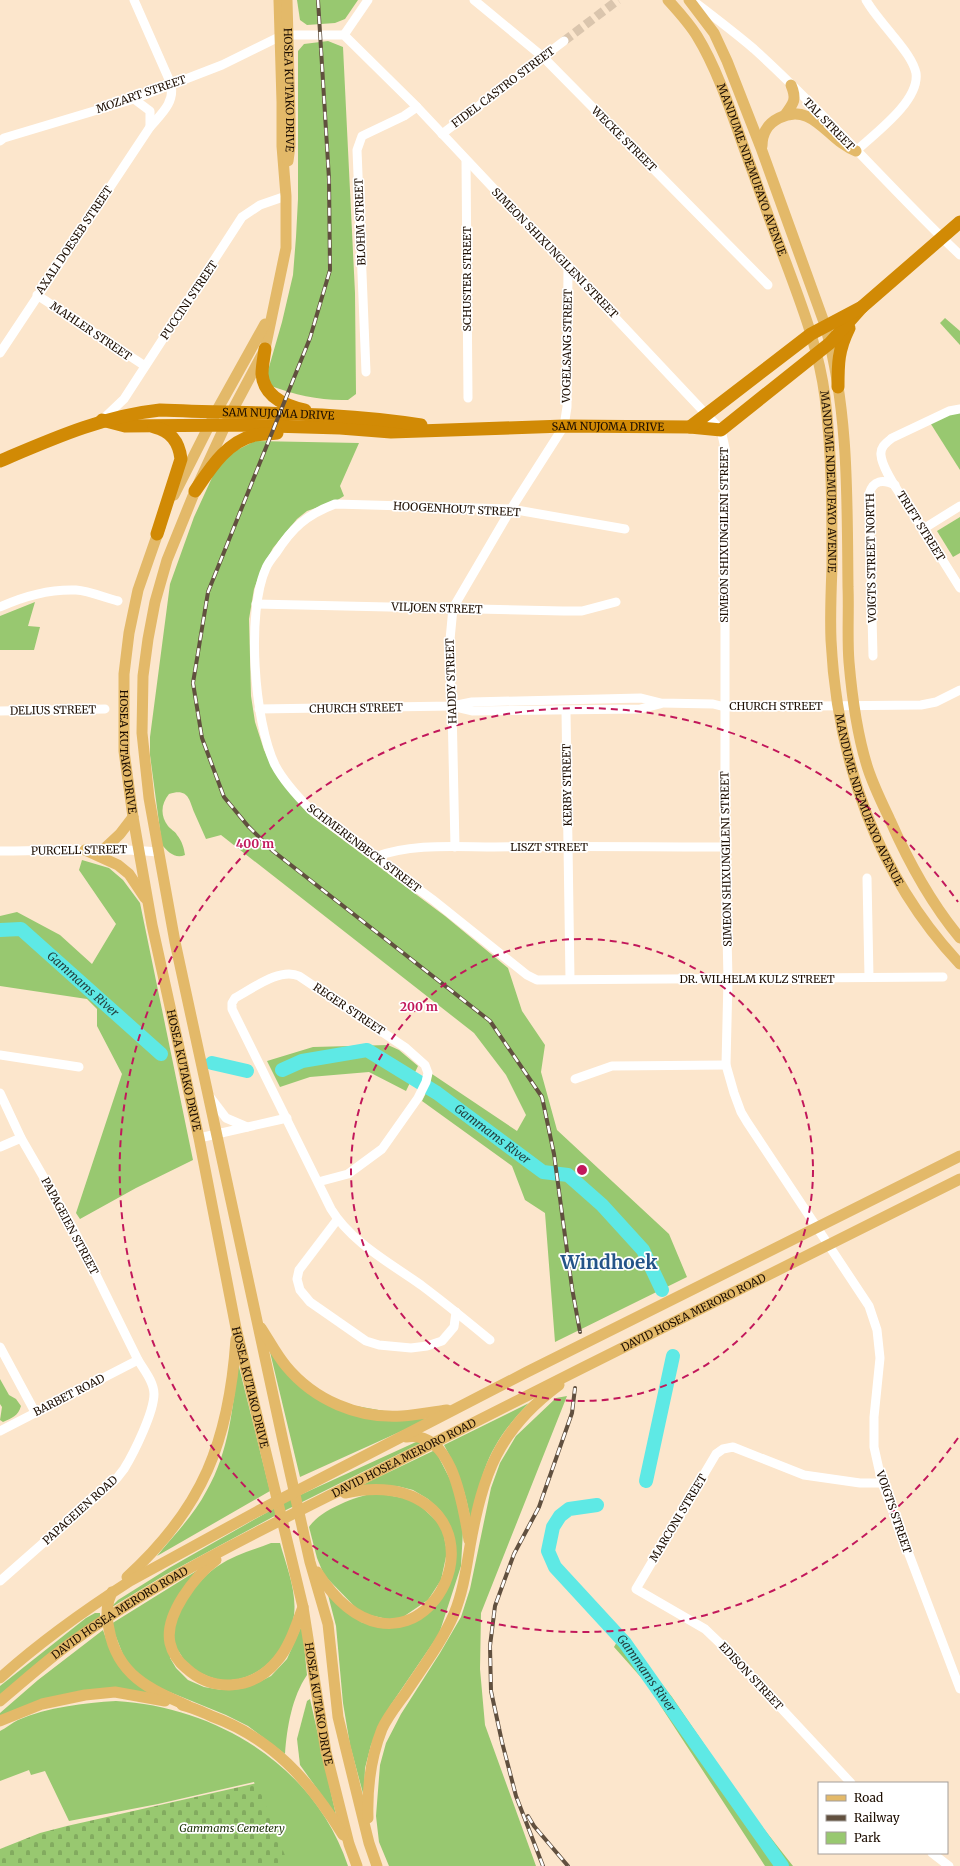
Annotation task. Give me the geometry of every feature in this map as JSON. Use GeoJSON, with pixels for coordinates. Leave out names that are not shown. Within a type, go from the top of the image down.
{"type":"FeatureCollection","features":[{"type":"Feature","properties":{"kind":"highway"},"geometry":{"type":"LineString","coordinates":[[721,430],[830,343],[859,310],[960,222]]}},
{"type":"Feature","properties":{"kind":"highway"},"geometry":{"type":"LineString","coordinates":[[690,427],[811,334],[825,325],[859,310]]}},
{"type":"Feature","properties":{"kind":"highway"},"geometry":{"type":"LineString","coordinates":[[838,387],[838,358],[841,347],[859,310]]}},
{"type":"Feature","properties":{"kind":"highway"},"geometry":{"type":"LineString","coordinates":[[265,349],[262,374],[266,386],[272,395],[293,407],[325,415]]}},
{"type":"Feature","properties":{"kind":"highway","name":"SAM NUJOMA DRIVE"},"geometry":{"type":"LineString","coordinates":[[0,461],[58,436],[102,420],[134,413],[160,410],[379,418],[454,430]]}},
{"type":"Feature","properties":{"kind":"highway","name":"SAM NUJOMA DRIVE"},"geometry":{"type":"LineString","coordinates":[[102,420],[125,426],[227,425],[391,432],[564,426],[690,427],[721,430]]}},
{"type":"Feature","properties":{"kind":"highway"},"geometry":{"type":"LineString","coordinates":[[145,425],[163,429],[169,433],[180,449],[181,459],[157,534]]}},
{"type":"Feature","properties":{"kind":"highway"},"geometry":{"type":"LineString","coordinates":[[195,491],[221,455],[240,441],[254,436],[322,428]]}},
{"type":"Feature","properties":{"kind":"main road","name":"HOSEA KUTAKO DRIVE"},"geometry":{"type":"LineString","coordinates":[[279,0],[284,36]]}},
{"type":"Feature","properties":{"kind":"main road","name":"HOSEA KUTAKO DRIVE"},"geometry":{"type":"LineString","coordinates":[[287,0],[284,36],[282,102],[282,146],[286,196],[286,248],[277,294],[265,349],[231,413],[227,425],[195,491],[168,560],[155,602],[143,676],[141,705],[144,767],[158,852],[207,1093],[257,1322],[310,1562],[328,1624],[338,1717],[369,1843],[377,1866]]}},
{"type":"Feature","properties":{"kind":"main road","name":"MANDUME NDEMUFAYO AVENUE"},"geometry":{"type":"LineString","coordinates":[[668,0],[698,38],[716,76],[817,354],[829,427],[831,497],[831,639],[837,706],[844,744],[858,794],[883,854],[904,893],[939,942],[960,964]]}},
{"type":"Feature","properties":{"kind":"main road","name":"MANDUME NDEMUFAYO AVENUE"},"geometry":{"type":"LineString","coordinates":[[689,0],[714,33],[724,54],[761,148],[825,325],[830,343],[844,423],[847,473],[849,660],[854,705],[868,768],[876,790],[920,883],[941,916],[960,938]]}},
{"type":"Feature","properties":{"kind":"main road"},"geometry":{"type":"LineString","coordinates":[[761,148],[763,134],[767,127],[785,115],[793,103],[795,95],[791,85]]}},
{"type":"Feature","properties":{"kind":"main road"},"geometry":{"type":"LineString","coordinates":[[785,115],[797,113],[812,118],[846,147],[856,151]]}},
{"type":"Feature","properties":{"kind":"main road","name":"HOSEA KUTAKO DRIVE"},"geometry":{"type":"LineString","coordinates":[[277,294],[262,332],[216,412],[176,490],[157,534],[138,590],[129,633],[124,674],[124,751],[133,817],[148,902],[198,1138],[236,1328],[303,1606],[326,1752],[349,1844],[357,1866]]}},
{"type":"Feature","properties":{"kind":"main road"},"geometry":{"type":"LineString","coordinates":[[104,849],[120,834],[133,817]]}},
{"type":"Feature","properties":{"kind":"main road"},"geometry":{"type":"LineString","coordinates":[[85,850],[118,865],[129,874],[148,902]]}},
{"type":"Feature","properties":{"kind":"main road","name":"DAVID HOSEA MERORO ROAD"},"geometry":{"type":"LineString","coordinates":[[0,1678],[32,1650],[112,1592],[258,1511],[403,1437],[456,1408],[960,1156]]}},
{"type":"Feature","properties":{"kind":"main road","name":"DAVID HOSEA MERORO ROAD"},"geometry":{"type":"LineString","coordinates":[[0,1701],[49,1660],[140,1597],[245,1538],[314,1505],[433,1442],[594,1361],[960,1179]]}},
{"type":"Feature","properties":{"kind":"main road"},"geometry":{"type":"LineString","coordinates":[[257,1322],[278,1355],[295,1376],[318,1395],[342,1407],[381,1416],[402,1416],[456,1408]]}},
{"type":"Feature","properties":{"kind":"main road"},"geometry":{"type":"LineString","coordinates":[[236,1328],[233,1376],[227,1412],[219,1440],[202,1485],[192,1503],[160,1545],[112,1592],[107,1604],[107,1619],[111,1641],[116,1655],[124,1668],[150,1689],[246,1732],[265,1744],[290,1764],[316,1793],[349,1844]]}},
{"type":"Feature","properties":{"kind":"main road"},"geometry":{"type":"LineString","coordinates":[[369,1843],[368,1795],[374,1754],[383,1729],[393,1710],[435,1648],[453,1615],[464,1584],[470,1546],[489,1469],[508,1435],[538,1400],[572,1374],[594,1361]]}},
{"type":"Feature","properties":{"kind":"main road"},"geometry":{"type":"LineString","coordinates":[[403,1437],[423,1436],[433,1442],[446,1460],[460,1490],[470,1546]]}},
{"type":"Feature","properties":{"kind":"main road"},"geometry":{"type":"LineString","coordinates":[[310,1562],[332,1594],[352,1612],[378,1624],[402,1622],[421,1613],[430,1605],[446,1581],[452,1552],[448,1534],[444,1524],[432,1509],[421,1500],[395,1490],[363,1490],[333,1495]]}},
{"type":"Feature","properties":{"kind":"main road"},"geometry":{"type":"LineString","coordinates":[[245,1538],[205,1569],[185,1592],[170,1632],[170,1642],[178,1661],[192,1674],[214,1685],[240,1684],[254,1680],[268,1671],[283,1654],[290,1642],[303,1606]]}},
{"type":"Feature","properties":{"kind":"main road"},"geometry":{"type":"LineString","coordinates":[[0,1722],[22,1711],[62,1699],[115,1692],[132,1694],[188,1706]]}},
{"type":"Feature","properties":{"kind":"street"},"geometry":{"type":"LineString","coordinates":[[134,0],[171,84]]}},
{"type":"Feature","properties":{"kind":"street"},"geometry":{"type":"LineString","coordinates":[[284,36],[312,34],[344,35],[368,0]]}},
{"type":"Feature","properties":{"kind":"street","name":"WECKE STREET"},"geometry":{"type":"LineString","coordinates":[[474,0],[543,57],[768,285]]}},
{"type":"Feature","properties":{"kind":"street","name":"TAL STREET"},"geometry":{"type":"LineString","coordinates":[[692,0],[754,50],[791,85],[960,255]]}},
{"type":"Feature","properties":{"kind":"street"},"geometry":{"type":"LineString","coordinates":[[856,151],[908,100],[914,89],[916,74],[911,61],[894,37],[876,16],[866,0]]}},
{"type":"Feature","properties":{"kind":"street","name":"SIMEON SHIXUNGILENI STREET"},"geometry":{"type":"LineString","coordinates":[[344,35],[417,107],[721,430],[724,439],[725,456],[725,847],[728,979],[726,1065],[729,1079],[741,1112],[817,1227]]}},
{"type":"Feature","properties":{"kind":"street","name":"MOZART STREET"},"geometry":{"type":"LineString","coordinates":[[0,142],[4,138],[134,99],[222,65],[284,36]]}},
{"type":"Feature","properties":{"kind":"street","name":"FIDEL CASTRO STREET"},"geometry":{"type":"LineString","coordinates":[[442,134],[564,40]]}},
{"type":"Feature","properties":{"kind":"street","name":"AXALI DOESEB STREET"},"geometry":{"type":"LineString","coordinates":[[0,353],[37,295],[150,127],[169,103],[173,93],[171,84]]}},
{"type":"Feature","properties":{"kind":"street"},"geometry":{"type":"LineString","coordinates":[[134,99],[150,112],[150,127]]}},
{"type":"Feature","properties":{"kind":"street","name":"BLOHM STREET"},"geometry":{"type":"LineString","coordinates":[[366,372],[357,150],[362,136],[404,116],[417,107]]}},
{"type":"Feature","properties":{"kind":"street","name":"SCHUSTER STREET"},"geometry":{"type":"LineString","coordinates":[[466,160],[468,398]]}},
{"type":"Feature","properties":{"kind":"street","name":"PUCCINI STREET"},"geometry":{"type":"LineString","coordinates":[[102,420],[124,399],[242,217],[260,205],[286,196]]}},
{"type":"Feature","properties":{"kind":"street","name":"VOGELSANG STREET"},"geometry":{"type":"LineString","coordinates":[[564,426],[567,407],[568,266]]}},
{"type":"Feature","properties":{"kind":"street","name":"MAHLER STREET"},"geometry":{"type":"LineString","coordinates":[[37,295],[145,366]]}},
{"type":"Feature","properties":{"kind":"street","name":"TRIFT STREET"},"geometry":{"type":"LineString","coordinates":[[960,409],[949,411],[892,438],[881,450],[883,466],[960,588]]}},
{"type":"Feature","properties":{"kind":"street","name":"HADDY STREET"},"geometry":{"type":"LineString","coordinates":[[454,847],[452,706],[449,650],[453,608],[511,509],[564,426]]}},
{"type":"Feature","properties":{"kind":"street","name":"VOIGTS STREET NORTH"},"geometry":{"type":"LineString","coordinates":[[873,656],[869,494],[870,488],[875,483],[883,481],[895,485]]}},
{"type":"Feature","properties":{"kind":"street","name":"HOOGENHOUT STREET"},"geometry":{"type":"LineString","coordinates":[[335,504],[511,509],[625,530]]}},
{"type":"Feature","properties":{"kind":"street","name":"SCHMERENBECK STREET"},"geometry":{"type":"LineString","coordinates":[[335,504],[319,510],[306,518],[287,536],[266,568],[256,604],[256,647],[259,710],[264,734],[275,764],[295,794],[327,823],[432,899],[527,975],[537,980],[570,979]]}},
{"type":"Feature","properties":{"kind":"street"},"geometry":{"type":"LineString","coordinates":[[923,529],[960,506]]}},
{"type":"Feature","properties":{"kind":"street"},"geometry":{"type":"LineString","coordinates":[[0,607],[25,596],[77,590],[118,601]]}},
{"type":"Feature","properties":{"kind":"street","name":"VILJOEN STREET"},"geometry":{"type":"LineString","coordinates":[[256,604],[582,611],[616,602]]}},
{"type":"Feature","properties":{"kind":"street","name":"CHURCH STREET"},"geometry":{"type":"LineString","coordinates":[[452,706],[473,711],[566,711],[640,710],[660,704],[713,704],[725,707],[921,705],[936,702],[960,690]]}},
{"type":"Feature","properties":{"kind":"street","name":"CHURCH STREET"},"geometry":{"type":"LineString","coordinates":[[259,710],[452,706],[472,702],[633,698],[641,698],[660,704]]}},
{"type":"Feature","properties":{"kind":"street","name":"DELIUS STREET"},"geometry":{"type":"LineString","coordinates":[[0,711],[105,709]]}},
{"type":"Feature","properties":{"kind":"street","name":"KERBY STREET"},"geometry":{"type":"LineString","coordinates":[[566,711],[570,979]]}},
{"type":"Feature","properties":{"kind":"street","name":"LISZT STREET"},"geometry":{"type":"LineString","coordinates":[[375,857],[407,849],[454,847],[725,847]]}},
{"type":"Feature","properties":{"kind":"street","name":"PURCELL STREET"},"geometry":{"type":"LineString","coordinates":[[0,851],[104,849],[158,852]]}},
{"type":"Feature","properties":{"kind":"street"},"geometry":{"type":"LineString","coordinates":[[867,878],[869,977]]}},
{"type":"Feature","properties":{"kind":"street","name":"REGER STREET"},"geometry":{"type":"LineString","coordinates":[[318,1182],[348,1174],[382,1149],[418,1098],[426,1082],[428,1073],[425,1065],[406,1048],[299,976],[289,973],[279,975],[235,998],[232,1006],[318,1182],[337,1220],[355,1238],[456,1312],[490,1340]]}},
{"type":"Feature","properties":{"kind":"street","name":"DR. WILHELM KULZ STREET"},"geometry":{"type":"LineString","coordinates":[[570,979],[943,977]]}},
{"type":"Feature","properties":{"kind":"street"},"geometry":{"type":"LineString","coordinates":[[0,1055],[79,1067]]}},
{"type":"Feature","properties":{"kind":"street"},"geometry":{"type":"LineString","coordinates":[[576,1079],[612,1066],[726,1065]]}},
{"type":"Feature","properties":{"kind":"street","name":"PAPAGEIEN STREET"},"geometry":{"type":"LineString","coordinates":[[0,1093],[21,1138],[74,1230],[138,1360]]}},
{"type":"Feature","properties":{"kind":"street"},"geometry":{"type":"LineString","coordinates":[[207,1093],[226,1118],[248,1127]]}},
{"type":"Feature","properties":{"kind":"street"},"geometry":{"type":"LineString","coordinates":[[198,1138],[287,1118]]}},
{"type":"Feature","properties":{"kind":"street"},"geometry":{"type":"LineString","coordinates":[[0,1147],[21,1138]]}},
{"type":"Feature","properties":{"kind":"street"},"geometry":{"type":"LineString","coordinates":[[337,1220],[299,1270],[297,1279],[300,1290],[310,1302],[366,1341],[396,1348],[427,1346],[442,1341],[454,1327],[456,1312]]}},
{"type":"Feature","properties":{"kind":"street"},"geometry":{"type":"LineString","coordinates":[[817,1227],[827,1246]]}},
{"type":"Feature","properties":{"kind":"street","name":"VOIGTS STREET"},"geometry":{"type":"LineString","coordinates":[[827,1246],[869,1306],[877,1330],[880,1358],[874,1417],[874,1447],[882,1483],[960,1689]]}},
{"type":"Feature","properties":{"kind":"street"},"geometry":{"type":"LineString","coordinates":[[0,1347],[35,1412]]}},
{"type":"Feature","properties":{"kind":"street","name":"BARBET ROAD"},"geometry":{"type":"LineString","coordinates":[[0,1431],[138,1360]]}},
{"type":"Feature","properties":{"kind":"street","name":"PAPAGEIEN ROAD"},"geometry":{"type":"LineString","coordinates":[[0,1581],[117,1478],[124,1469],[151,1409],[154,1392],[149,1377],[138,1360]]}},
{"type":"Feature","properties":{"kind":"street","name":"MARCONI STREET"},"geometry":{"type":"LineString","coordinates":[[636,1589],[716,1454],[723,1449],[733,1447],[804,1475],[860,1483],[882,1483]]}},
{"type":"Feature","properties":{"kind":"street","name":"EDISON STREET"},"geometry":{"type":"LineString","coordinates":[[636,1589],[705,1629],[727,1650],[850,1782]]}},
{"type":"Feature","properties":{"kind":"street"},"geometry":{"type":"LineString","coordinates":[[933,1854],[949,1866]]}},
{"type":"Feature","properties":{"kind":"green space"},"geometry":{"type":"Polygon","coordinates":[[[297,0],[358,0],[345,19],[335,23],[307,25],[300,20],[297,0]]]}},
{"type":"Feature","properties":{"kind":"green space"},"geometry":{"type":"Polygon","coordinates":[[[328,41],[343,47],[355,293],[356,394],[348,400],[299,395],[280,389],[271,386],[267,374],[282,322],[293,275],[298,199],[298,51],[304,44],[328,41]]]}},
{"type":"Feature","properties":{"kind":"green space"},"geometry":{"type":"Polygon","coordinates":[[[945,318],[960,331],[960,345],[940,323],[945,318]]]}},
{"type":"Feature","properties":{"kind":"green space"},"geometry":{"type":"Polygon","coordinates":[[[960,409],[960,470],[929,421],[960,409]]]}},
{"type":"Feature","properties":{"kind":"green space"},"geometry":{"type":"Polygon","coordinates":[[[255,441],[359,443],[340,486],[344,496],[336,501],[307,511],[297,519],[273,548],[262,568],[254,589],[249,619],[251,696],[255,722],[264,750],[279,779],[311,816],[445,916],[508,968],[522,1011],[545,1045],[541,1072],[557,1130],[669,1234],[687,1277],[555,1342],[545,1213],[525,1200],[512,1166],[422,1101],[428,1089],[432,1074],[517,1131],[526,1115],[506,1075],[474,1033],[221,835],[206,839],[189,799],[180,792],[169,794],[164,802],[162,810],[165,822],[180,840],[185,855],[175,855],[169,852],[162,845],[150,755],[150,737],[170,584],[194,517],[216,469],[229,454],[255,441]]]}},
{"type":"Feature","properties":{"kind":"green space"},"geometry":{"type":"Polygon","coordinates":[[[960,517],[960,553],[953,557],[937,531],[960,517]]]}},
{"type":"Feature","properties":{"kind":"green space"},"geometry":{"type":"Polygon","coordinates":[[[35,602],[28,626],[40,627],[34,650],[0,650],[0,616],[35,602]]]}},
{"type":"Feature","properties":{"kind":"green space"},"geometry":{"type":"Polygon","coordinates":[[[82,860],[109,868],[123,880],[140,903],[193,1160],[136,1188],[80,1219],[76,1213],[122,1074],[97,1026],[97,1009],[87,999],[0,986],[0,916],[17,912],[60,935],[92,964],[116,924],[79,870],[82,860]]]}},
{"type":"Feature","properties":{"kind":"green space"},"geometry":{"type":"Polygon","coordinates":[[[388,1045],[399,1050],[418,1066],[406,1091],[369,1072],[310,1077],[280,1087],[267,1061],[313,1047],[388,1045]]]}},
{"type":"Feature","properties":{"kind":"green space"},"geometry":{"type":"Polygon","coordinates":[[[270,1352],[322,1400],[424,1418],[426,1420],[300,1477],[270,1352]]]}},
{"type":"Feature","properties":{"kind":"green space"},"geometry":{"type":"Polygon","coordinates":[[[238,1363],[270,1491],[157,1556],[196,1508],[214,1475],[229,1428],[238,1363]]]}},
{"type":"Feature","properties":{"kind":"green space"},"geometry":{"type":"Polygon","coordinates":[[[0,1379],[9,1395],[16,1399],[21,1406],[12,1418],[3,1422],[0,1420],[2,1407],[0,1404],[0,1379]]]}},
{"type":"Feature","properties":{"kind":"green space"},"geometry":{"type":"Polygon","coordinates":[[[567,1396],[481,1613],[480,1669],[485,1725],[536,1866],[389,1866],[379,1842],[376,1816],[380,1765],[386,1743],[401,1714],[461,1617],[470,1589],[491,1488],[500,1463],[516,1436],[556,1398],[567,1396]]]}},
{"type":"Feature","properties":{"kind":"green space"},"geometry":{"type":"Polygon","coordinates":[[[529,1403],[505,1431],[489,1458],[479,1488],[471,1524],[461,1483],[454,1464],[444,1445],[529,1403]]]}},
{"type":"Feature","properties":{"kind":"green space"},"geometry":{"type":"Polygon","coordinates":[[[425,1441],[282,1512],[165,1575],[112,1607],[118,1600],[169,1568],[287,1501],[416,1442],[425,1441]]]}},
{"type":"Feature","properties":{"kind":"green space"},"geometry":{"type":"Polygon","coordinates":[[[435,1450],[454,1487],[463,1530],[461,1566],[439,1634],[390,1706],[371,1745],[365,1768],[364,1797],[350,1745],[343,1703],[336,1626],[328,1595],[361,1622],[374,1626],[388,1628],[402,1626],[424,1615],[455,1550],[449,1524],[440,1510],[428,1499],[413,1490],[397,1486],[362,1485],[435,1450]]]}},
{"type":"Feature","properties":{"kind":"green space"},"geometry":{"type":"Polygon","coordinates":[[[376,1493],[414,1500],[442,1526],[447,1552],[441,1580],[428,1600],[403,1617],[391,1620],[361,1613],[324,1575],[317,1558],[309,1527],[321,1515],[339,1505],[359,1497],[376,1493]]]}},
{"type":"Feature","properties":{"kind":"green space"},"geometry":{"type":"Polygon","coordinates":[[[271,1543],[280,1543],[294,1597],[294,1615],[290,1630],[283,1645],[274,1657],[262,1668],[249,1676],[235,1680],[219,1679],[190,1669],[185,1664],[182,1656],[175,1646],[174,1634],[180,1611],[186,1600],[201,1580],[218,1566],[237,1556],[271,1543]]]}},
{"type":"Feature","properties":{"kind":"green space"},"geometry":{"type":"Polygon","coordinates":[[[198,1570],[180,1594],[170,1658],[176,1668],[188,1680],[204,1687],[222,1690],[240,1689],[255,1684],[271,1676],[287,1659],[302,1625],[307,1675],[298,1693],[291,1713],[285,1754],[248,1726],[226,1715],[150,1684],[127,1665],[111,1624],[198,1570]]]}},
{"type":"Feature","properties":{"kind":"green space"},"geometry":{"type":"Polygon","coordinates":[[[95,1613],[100,1613],[100,1617],[0,1696],[0,1686],[86,1618],[95,1613]]]}},
{"type":"Feature","properties":{"kind":"green space"},"geometry":{"type":"Polygon","coordinates":[[[103,1630],[110,1650],[151,1694],[124,1690],[0,1716],[0,1713],[38,1680],[103,1630]]]}},
{"type":"Feature","properties":{"kind":"green space"},"geometry":{"type":"Polygon","coordinates":[[[622,1633],[672,1697],[749,1810],[793,1866],[765,1866],[660,1705],[654,1692],[614,1647],[622,1633]]]}},
{"type":"Feature","properties":{"kind":"green space"},"geometry":{"type":"Polygon","coordinates":[[[310,1699],[336,1815],[300,1765],[297,1739],[307,1701],[310,1699]]]}},
{"type":"Feature","properties":{"kind":"green space"},"geometry":{"type":"Polygon","coordinates":[[[116,1701],[154,1706],[190,1715],[225,1729],[258,1748],[287,1771],[312,1799],[333,1830],[348,1866],[285,1866],[254,1782],[158,1804],[69,1821],[45,1771],[31,1775],[29,1770],[0,1781],[0,1731],[18,1720],[41,1712],[79,1704],[116,1701]]]}},
{"type":"Feature","properties":{"kind":"green space","name":"Gammams Cemetery"},"geometry":{"type":"Polygon","coordinates":[[[257,1783],[289,1866],[0,1866],[0,1849],[40,1833],[257,1783]]]}},
{"type":"Feature","properties":{"kind":"waterway","name":"Gammams River"},"geometry":{"type":"LineString","coordinates":[[0,930],[21,929],[161,1054]]}},
{"type":"Feature","properties":{"kind":"waterway","name":"Gammams River"},"geometry":{"type":"LineString","coordinates":[[282,1070],[302,1061],[367,1050],[437,1093],[543,1172],[568,1175],[602,1205],[643,1250],[662,1290]]}},
{"type":"Feature","properties":{"kind":"waterway","name":"Gammams River"},"geometry":{"type":"LineString","coordinates":[[212,1063],[247,1071]]}},
{"type":"Feature","properties":{"kind":"waterway","name":"Gammams River"},"geometry":{"type":"LineString","coordinates":[[646,1481],[673,1356]]}},
{"type":"Feature","properties":{"kind":"waterway","name":"Gammams River"},"geometry":{"type":"LineString","coordinates":[[597,1505],[569,1509],[560,1516],[553,1527],[548,1551],[555,1567],[625,1643],[782,1866]]}},
{"type":"Feature","properties":{"kind":"tunnel"},"geometry":{"type":"LineString","coordinates":[[564,41],[618,0]]}},
{"type":"Feature","properties":{"kind":"railway"},"geometry":{"type":"LineString","coordinates":[[318,0],[329,179],[330,270],[310,338],[208,592],[193,683],[202,738],[224,797],[248,826],[273,851],[490,1021],[542,1097],[554,1154],[572,1288],[580,1332]]}},
{"type":"Feature","properties":{"kind":"railway"},"geometry":{"type":"LineString","coordinates":[[543,1866],[516,1796],[502,1742],[491,1691],[490,1646],[495,1606],[514,1554],[539,1507],[572,1413],[575,1388]]}},
{"type":"Feature","properties":{"kind":"railway"},"geometry":{"type":"LineString","coordinates":[[528,1816],[534,1826],[568,1866]]}},
{"type":"Feature","properties":{"kind":"district","name":"Windhoek"},"geometry":{"type":"Point","coordinates":[609,1262]}}]}
